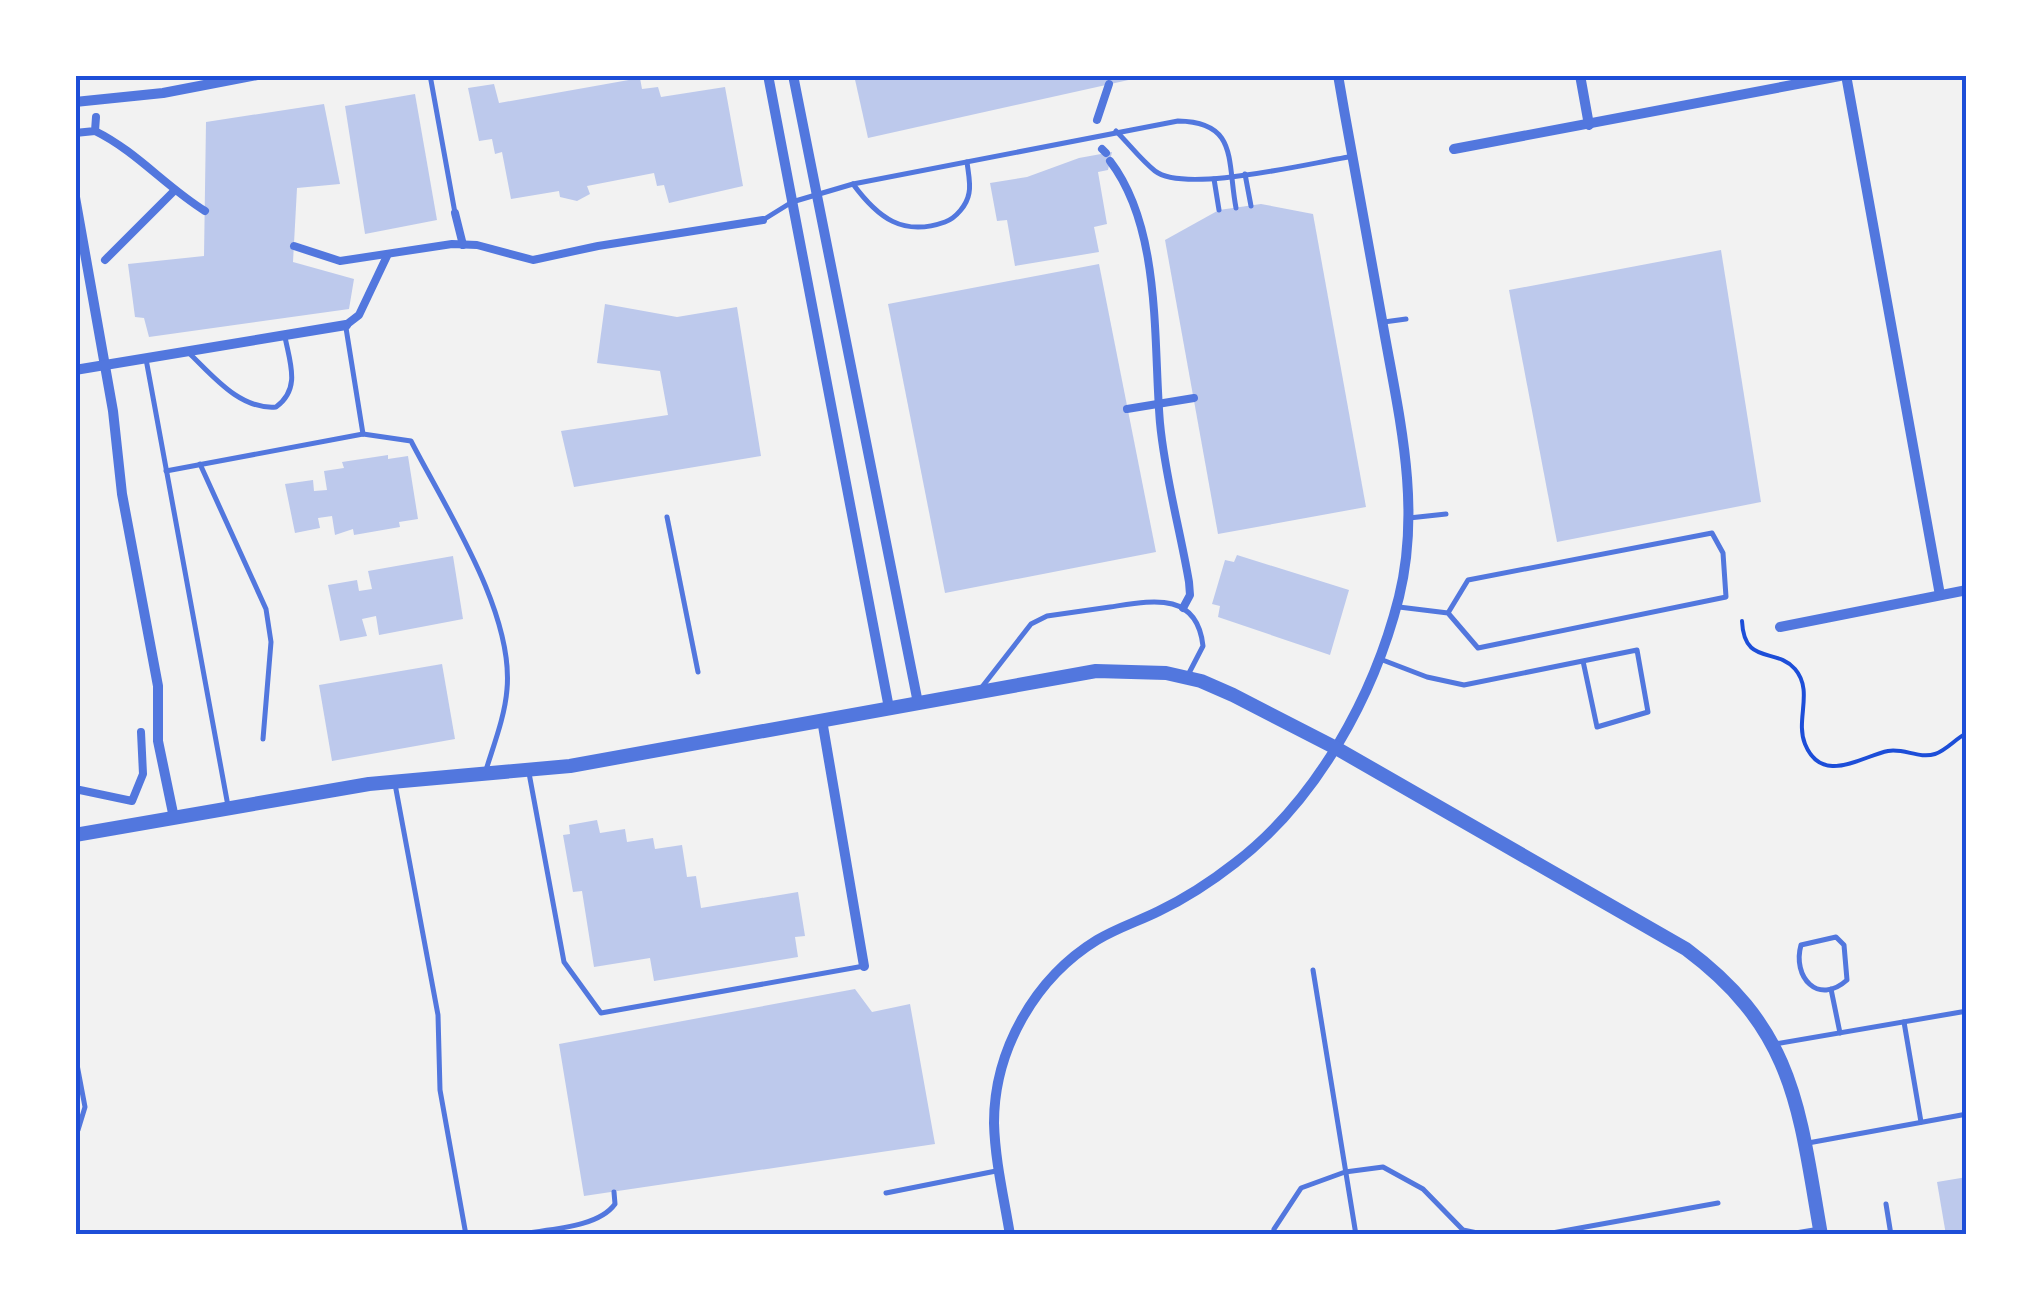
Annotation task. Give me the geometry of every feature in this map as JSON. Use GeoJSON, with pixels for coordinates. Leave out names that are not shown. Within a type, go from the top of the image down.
{"type":"FeatureCollection","features":[{"type":"Feature","properties":{"kind":"street"},"geometry":{"type":"LineString","coordinates":[[75,102],[163,93],[257,75]]}},
{"type":"Feature","properties":{"kind":"street"},"geometry":{"type":"LineString","coordinates":[[768,75],[889,708]]}},
{"type":"Feature","properties":{"kind":"street"},"geometry":{"type":"LineString","coordinates":[[793,75],[918,702]]}},
{"type":"Feature","properties":{"kind":"street"},"geometry":{"type":"LineString","coordinates":[[1010,1235],[994,1119],[997,1089],[1008,1049],[1036,996],[1058,970],[1097,940],[1184,898],[1238,861],[1296,804],[1336,748],[1378,658],[1396,606],[1409,518],[1403,440],[1338,75]]}},
{"type":"Feature","properties":{"kind":"street"},"geometry":{"type":"LineString","coordinates":[[1580,75],[1589,125]]}},
{"type":"Feature","properties":{"kind":"street"},"geometry":{"type":"LineString","coordinates":[[1454,149],[1845,75],[1940,595]]}},
{"type":"Feature","properties":{"kind":"street"},"geometry":{"type":"LineString","coordinates":[[1096,120],[1108,84]]}},
{"type":"Feature","properties":{"kind":"street"},"geometry":{"type":"LineString","coordinates":[[95,130],[96,117]]}},
{"type":"Feature","properties":{"kind":"street"},"geometry":{"type":"LineString","coordinates":[[75,133],[95,130],[114,140],[174,191],[205,211]]}},
{"type":"Feature","properties":{"kind":"street"},"geometry":{"type":"LineString","coordinates":[[1106,154],[1130,194],[1142,232],[1156,320],[1170,497],[1189,582],[1190,596],[1183,608]]}},
{"type":"Feature","properties":{"kind":"street"},"geometry":{"type":"LineString","coordinates":[[104,260],[174,191]]}},
{"type":"Feature","properties":{"kind":"street"},"geometry":{"type":"LineString","coordinates":[[75,197],[105,364],[122,494],[158,686],[158,742],[174,818]]}},
{"type":"Feature","properties":{"kind":"street"},"geometry":{"type":"LineString","coordinates":[[455,213],[463,244]]}},
{"type":"Feature","properties":{"kind":"street"},"geometry":{"type":"LineString","coordinates":[[294,246],[340,262],[463,244],[534,260],[763,220]]}},
{"type":"Feature","properties":{"kind":"street"},"geometry":{"type":"LineString","coordinates":[[75,370],[346,325],[360,316],[386,256]]}},
{"type":"Feature","properties":{"kind":"street"},"geometry":{"type":"LineString","coordinates":[[1127,409],[1194,398]]}},
{"type":"Feature","properties":{"kind":"street"},"geometry":{"type":"LineString","coordinates":[[1780,626],[1967,590]]}},
{"type":"Feature","properties":{"kind":"street"},"geometry":{"type":"LineString","coordinates":[[75,835],[394,781],[570,766],[1096,671],[1131,670],[1187,678],[1233,695],[1336,748],[1686,949],[1738,993],[1774,1044],[1790,1077],[1820,1232]]}},
{"type":"Feature","properties":{"kind":"street"},"geometry":{"type":"LineString","coordinates":[[822,720],[864,966]]}},
{"type":"Feature","properties":{"kind":"street"},"geometry":{"type":"LineString","coordinates":[[75,788],[132,801],[143,774],[141,732]]}},
{"type":"Feature","properties":{"kind":"lane"},"geometry":{"type":"LineString","coordinates":[[430,75],[455,213]]}},
{"type":"Feature","properties":{"kind":"lane"},"geometry":{"type":"LineString","coordinates":[[763,220],[792,202],[853,184],[1178,121],[1214,128],[1224,137],[1236,208]]}},
{"type":"Feature","properties":{"kind":"lane"},"geometry":{"type":"LineString","coordinates":[[1116,131],[1157,173],[1178,180],[1214,179],[1352,156]]}},
{"type":"Feature","properties":{"kind":"lane"},"geometry":{"type":"LineString","coordinates":[[853,184],[869,206],[897,225],[925,229],[954,219],[970,195],[967,162]]}},
{"type":"Feature","properties":{"kind":"lane"},"geometry":{"type":"LineString","coordinates":[[1245,174],[1251,206]]}},
{"type":"Feature","properties":{"kind":"lane"},"geometry":{"type":"LineString","coordinates":[[1214,179],[1219,210]]}},
{"type":"Feature","properties":{"kind":"lane"},"geometry":{"type":"LineString","coordinates":[[1382,323],[1406,319]]}},
{"type":"Feature","properties":{"kind":"lane"},"geometry":{"type":"LineString","coordinates":[[346,325],[362,434]]}},
{"type":"Feature","properties":{"kind":"lane"},"geometry":{"type":"LineString","coordinates":[[186,351],[241,400],[264,408],[276,407],[292,389],[284,336]]}},
{"type":"Feature","properties":{"kind":"lane"},"geometry":{"type":"LineString","coordinates":[[146,358],[228,808]]}},
{"type":"Feature","properties":{"kind":"lane"},"geometry":{"type":"LineString","coordinates":[[166,470],[362,434],[412,441],[476,566],[500,625],[508,687],[486,773]]}},
{"type":"Feature","properties":{"kind":"lane"},"geometry":{"type":"LineString","coordinates":[[200,464],[266,609],[272,642],[263,739]]}},
{"type":"Feature","properties":{"kind":"lane"},"geometry":{"type":"LineString","coordinates":[[1409,518],[1446,514]]}},
{"type":"Feature","properties":{"kind":"lane"},"geometry":{"type":"LineString","coordinates":[[667,516],[698,672]]}},
{"type":"Feature","properties":{"kind":"lane"},"geometry":{"type":"LineString","coordinates":[[1396,606],[1448,613],[1478,648],[1726,597],[1723,553],[1712,534],[1468,580],[1448,613]]}},
{"type":"Feature","properties":{"kind":"lane"},"geometry":{"type":"LineString","coordinates":[[978,692],[1031,624],[1047,616],[1157,600],[1183,608],[1198,623],[1204,646],[1187,678]]}},
{"type":"Feature","properties":{"kind":"lane"},"geometry":{"type":"LineString","coordinates":[[1378,658],[1427,677],[1464,685],[1637,650],[1648,712],[1597,727],[1583,661]]}},
{"type":"Feature","properties":{"kind":"lane"},"geometry":{"type":"LineString","coordinates":[[529,770],[564,962],[601,1013],[864,966]]}},
{"type":"Feature","properties":{"kind":"lane"},"geometry":{"type":"LineString","coordinates":[[394,781],[438,1016],[440,1090],[466,1235]]}},
{"type":"Feature","properties":{"kind":"lane"},"geometry":{"type":"LineString","coordinates":[[1836,937],[1844,945],[1849,975],[1843,984],[1831,989],[1818,990],[1805,983],[1799,951],[1807,942],[1836,937]]}},
{"type":"Feature","properties":{"kind":"lane"},"geometry":{"type":"LineString","coordinates":[[1313,970],[1356,1235]]}},
{"type":"Feature","properties":{"kind":"lane"},"geometry":{"type":"LineString","coordinates":[[1831,989],[1840,1033]]}},
{"type":"Feature","properties":{"kind":"lane"},"geometry":{"type":"LineString","coordinates":[[1774,1044],[1967,1011]]}},
{"type":"Feature","properties":{"kind":"lane"},"geometry":{"type":"LineString","coordinates":[[1904,1022],[1921,1122]]}},
{"type":"Feature","properties":{"kind":"lane"},"geometry":{"type":"LineString","coordinates":[[75,1054],[85,1107],[75,1131]]}},
{"type":"Feature","properties":{"kind":"lane"},"geometry":{"type":"LineString","coordinates":[[1805,1144],[1967,1114]]}},
{"type":"Feature","properties":{"kind":"lane"},"geometry":{"type":"LineString","coordinates":[[1273,1235],[1301,1188],[1345,1172],[1383,1167],[1424,1189],[1464,1230],[1487,1235]]}},
{"type":"Feature","properties":{"kind":"lane"},"geometry":{"type":"LineString","coordinates":[[886,1193],[999,1170]]}},
{"type":"Feature","properties":{"kind":"lane"},"geometry":{"type":"LineString","coordinates":[[516,1235],[608,1213],[615,1204],[614,1192]]}},
{"type":"Feature","properties":{"kind":"lane"},"geometry":{"type":"LineString","coordinates":[[1542,1235],[1718,1203]]}},
{"type":"Feature","properties":{"kind":"lane"},"geometry":{"type":"LineString","coordinates":[[1886,1204],[1891,1235]]}},
{"type":"Feature","properties":{"kind":"lane"},"geometry":{"type":"LineString","coordinates":[[1783,1235],[1820,1232]]}},
{"type":"Feature","properties":{"kind":"path"},"geometry":{"type":"LineString","coordinates":[[1742,621],[1744,634],[1757,653],[1792,665],[1798,674],[1805,692],[1805,744],[1820,761],[1838,767],[1887,751],[1926,755],[1944,750],[1967,732]]}},
{"type":"Feature","properties":{"kind":"building"},"geometry":{"type":"Polygon","coordinates":[[[854,75],[1142,75],[1142,77],[868,138],[854,75]]]}},
{"type":"Feature","properties":{"kind":"building"},"geometry":{"type":"Polygon","coordinates":[[[640,78],[642,89],[658,87],[661,97],[725,87],[743,186],[669,203],[664,185],[657,186],[654,173],[587,186],[590,194],[577,201],[560,197],[559,191],[511,199],[502,152],[495,154],[492,139],[479,141],[468,88],[494,84],[499,103],[640,78]]]}},
{"type":"Feature","properties":{"kind":"building"},"geometry":{"type":"Polygon","coordinates":[[[415,94],[437,220],[365,234],[345,106],[415,94]]]}},
{"type":"Feature","properties":{"kind":"building"},"geometry":{"type":"Polygon","coordinates":[[[324,104],[340,184],[297,188],[293,262],[354,279],[349,309],[149,337],[144,318],[135,317],[128,264],[204,256],[206,122],[324,104]]]}},
{"type":"Feature","properties":{"kind":"building"},"geometry":{"type":"Polygon","coordinates":[[[1112,152],[1108,170],[1098,172],[1107,224],[1094,227],[1099,252],[1015,266],[1007,220],[997,221],[990,183],[1027,177],[1079,158],[1112,152]]]}},
{"type":"Feature","properties":{"kind":"building"},"geometry":{"type":"Polygon","coordinates":[[[1261,204],[1313,214],[1366,507],[1218,534],[1165,240],[1219,210],[1261,204]]]}},
{"type":"Feature","properties":{"kind":"building"},"geometry":{"type":"Polygon","coordinates":[[[1721,250],[1761,502],[1557,542],[1509,290],[1721,250]]]}},
{"type":"Feature","properties":{"kind":"building"},"geometry":{"type":"Polygon","coordinates":[[[1099,264],[1156,552],[945,593],[888,304],[1099,264]]]}},
{"type":"Feature","properties":{"kind":"building"},"geometry":{"type":"Polygon","coordinates":[[[605,304],[677,317],[737,307],[761,456],[574,487],[561,431],[668,415],[660,371],[597,363],[605,304]]]}},
{"type":"Feature","properties":{"kind":"building"},"geometry":{"type":"Polygon","coordinates":[[[388,455],[388,459],[408,456],[418,519],[399,522],[400,527],[354,535],[353,529],[335,535],[332,516],[318,518],[320,528],[295,533],[285,484],[313,480],[314,491],[327,490],[324,471],[344,468],[342,462],[388,455]]]}},
{"type":"Feature","properties":{"kind":"building"},"geometry":{"type":"Polygon","coordinates":[[[1237,555],[1349,590],[1330,655],[1218,617],[1220,606],[1212,604],[1225,560],[1234,562],[1237,555]]]}},
{"type":"Feature","properties":{"kind":"building"},"geometry":{"type":"Polygon","coordinates":[[[453,556],[463,619],[379,635],[376,616],[362,619],[367,636],[340,641],[328,585],[357,580],[359,591],[372,589],[368,571],[453,556]]]}},
{"type":"Feature","properties":{"kind":"building"},"geometry":{"type":"Polygon","coordinates":[[[442,664],[455,739],[332,761],[319,685],[442,664]]]}},
{"type":"Feature","properties":{"kind":"building"},"geometry":{"type":"Polygon","coordinates":[[[597,820],[600,833],[625,829],[627,842],[653,838],[655,849],[682,845],[687,877],[696,876],[701,908],[798,892],[805,936],[795,937],[798,957],[654,981],[650,958],[594,967],[582,891],[573,892],[563,835],[570,834],[569,825],[597,820]]]}},
{"type":"Feature","properties":{"kind":"building"},"geometry":{"type":"Polygon","coordinates":[[[855,989],[872,1012],[910,1004],[935,1144],[584,1196],[559,1044],[855,989]]]}},
{"type":"Feature","properties":{"kind":"building"},"geometry":{"type":"Polygon","coordinates":[[[1967,1177],[1967,1235],[1946,1235],[1937,1182],[1967,1177]]]}}]}
